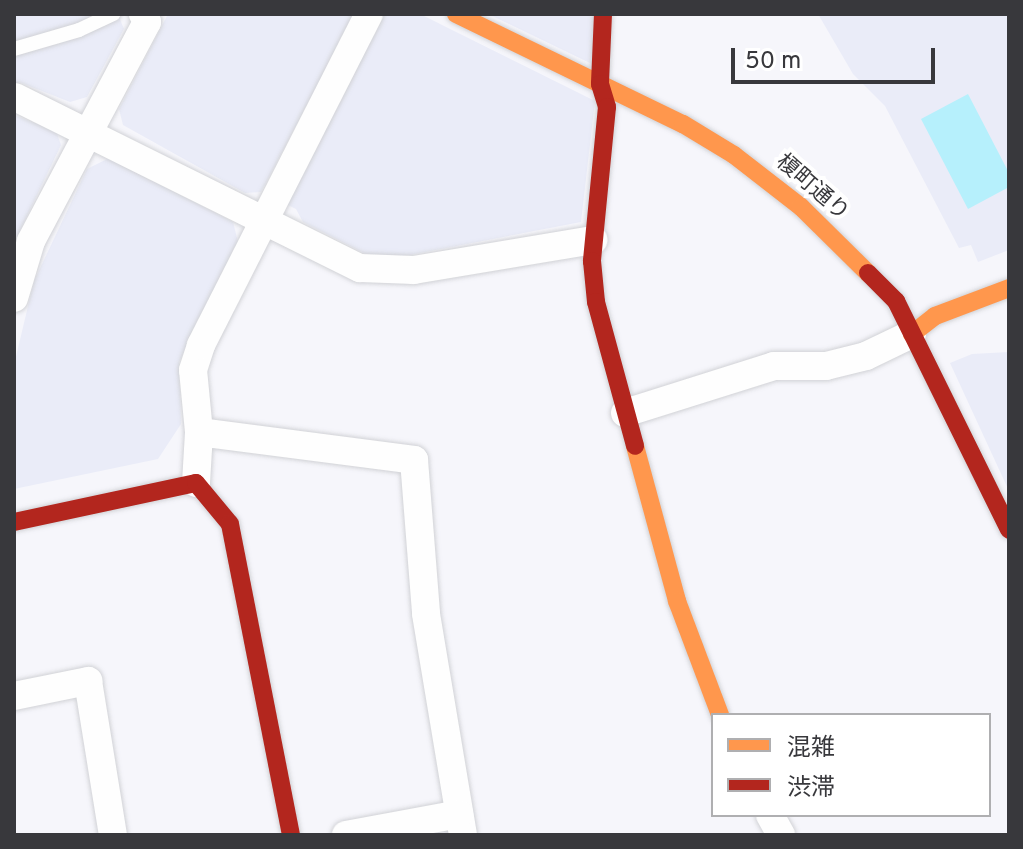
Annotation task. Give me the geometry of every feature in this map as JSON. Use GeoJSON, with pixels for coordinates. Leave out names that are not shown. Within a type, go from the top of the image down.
{"type":"FeatureCollection","features":[{"type":"Feature","properties":{"kind":"street"},"geometry":{"type":"LineString","coordinates":[[14,298],[31,241],[147,22],[143,14]]}},
{"type":"Feature","properties":{"kind":"street"},"geometry":{"type":"LineString","coordinates":[[291,835],[230,524],[196,483],[199,432],[193,370],[262,220],[369,14]]}},
{"type":"Feature","properties":{"kind":"street","name":"榎町通り"},"geometry":{"type":"LineString","coordinates":[[456,14],[683,124],[767,180],[886,289],[912,334],[1009,530]]}},
{"type":"Feature","properties":{"kind":"street"},"geometry":{"type":"LineString","coordinates":[[603,14],[600,84],[607,107],[594,240],[596,302],[677,601],[719,713]]}},
{"type":"Feature","properties":{"kind":"street"},"geometry":{"type":"LineString","coordinates":[[15,97],[90,129],[360,268],[384,273],[594,240]]}},
{"type":"Feature","properties":{"kind":"street"},"geometry":{"type":"LineString","coordinates":[[625,413],[774,366],[826,366],[866,356],[912,334],[935,316],[1008,293]]}},
{"type":"Feature","properties":{"kind":"street"},"geometry":{"type":"LineString","coordinates":[[199,432],[414,460],[426,614],[461,824],[346,835]]}},
{"type":"Feature","properties":{"kind":"street"},"geometry":{"type":"LineString","coordinates":[[14,522],[196,483]]}},
{"type":"Feature","properties":{"kind":"street"},"geometry":{"type":"LineString","coordinates":[[14,696],[88,681],[113,835]]}},
{"type":"Feature","properties":{"kind":"street"},"geometry":{"type":"LineString","coordinates":[[771,817],[781,835]]}},
{"type":"Feature","properties":{"kind":"lane"},"geometry":{"type":"LineString","coordinates":[[14,49],[79,30],[113,14]]}},
{"type":"Feature","properties":{"kind":"shaded area"},"geometry":{"type":"Polygon","coordinates":[[[14,14],[97,14],[71,28],[14,44],[14,14]]]}},
{"type":"Feature","properties":{"kind":"shaded area"},"geometry":{"type":"Polygon","coordinates":[[[168,14],[355,14],[261,192],[245,193],[123,125],[119,109],[168,14]]]}},
{"type":"Feature","properties":{"kind":"shaded area"},"geometry":{"type":"Polygon","coordinates":[[[383,14],[420,14],[595,101],[581,222],[399,257],[366,254],[303,222],[296,209],[286,204],[383,14]]]}},
{"type":"Feature","properties":{"kind":"shaded area"},"geometry":{"type":"Polygon","coordinates":[[[488,14],[597,14],[594,65],[488,14]]]}},
{"type":"Feature","properties":{"kind":"shaded area"},"geometry":{"type":"Polygon","coordinates":[[[818,14],[1009,14],[1009,250],[978,262],[971,245],[959,248],[885,106],[853,74],[818,14]]]}},
{"type":"Feature","properties":{"kind":"shaded area"},"geometry":{"type":"Polygon","coordinates":[[[119,17],[124,29],[87,97],[70,102],[19,82],[14,105],[14,55],[119,17]]]}},
{"type":"Feature","properties":{"kind":"shaded area"},"geometry":{"type":"Polygon","coordinates":[[[14,115],[56,131],[61,145],[14,243],[14,115]]]}},
{"type":"Feature","properties":{"kind":"shaded area"},"geometry":{"type":"Polygon","coordinates":[[[109,158],[233,222],[238,242],[179,362],[181,424],[158,459],[14,489],[14,365],[34,281],[87,169],[109,158]]]}},
{"type":"Feature","properties":{"kind":"shaded area"},"geometry":{"type":"Polygon","coordinates":[[[1009,352],[1009,491],[950,363],[972,354],[1009,352]]]}},
{"type":"Feature","properties":{"kind":"water"},"geometry":{"type":"Polygon","coordinates":[[[968,94],[1009,173],[1009,187],[968,209],[921,119],[968,94]]]}},
{"type":"Feature","properties":{"kind":"traffic: slow"},"geometry":{"type":"LineString","coordinates":[[456,14],[683,124],[734,155],[801,207],[868,273]]}},
{"type":"Feature","properties":{"kind":"traffic: slow"},"geometry":{"type":"LineString","coordinates":[[912,334],[935,316],[1009,288]]}},
{"type":"Feature","properties":{"kind":"traffic: slow"},"geometry":{"type":"LineString","coordinates":[[635,446],[677,601],[719,713]]}},
{"type":"Feature","properties":{"kind":"traffic: jam"},"geometry":{"type":"LineString","coordinates":[[603,14],[600,84],[607,107],[592,261],[596,302],[635,446]]}},
{"type":"Feature","properties":{"kind":"traffic: jam"},"geometry":{"type":"LineString","coordinates":[[868,273],[896,301],[1009,530]]}},
{"type":"Feature","properties":{"kind":"traffic: jam"},"geometry":{"type":"LineString","coordinates":[[14,522],[196,483],[230,524],[291,835]]}}]}
